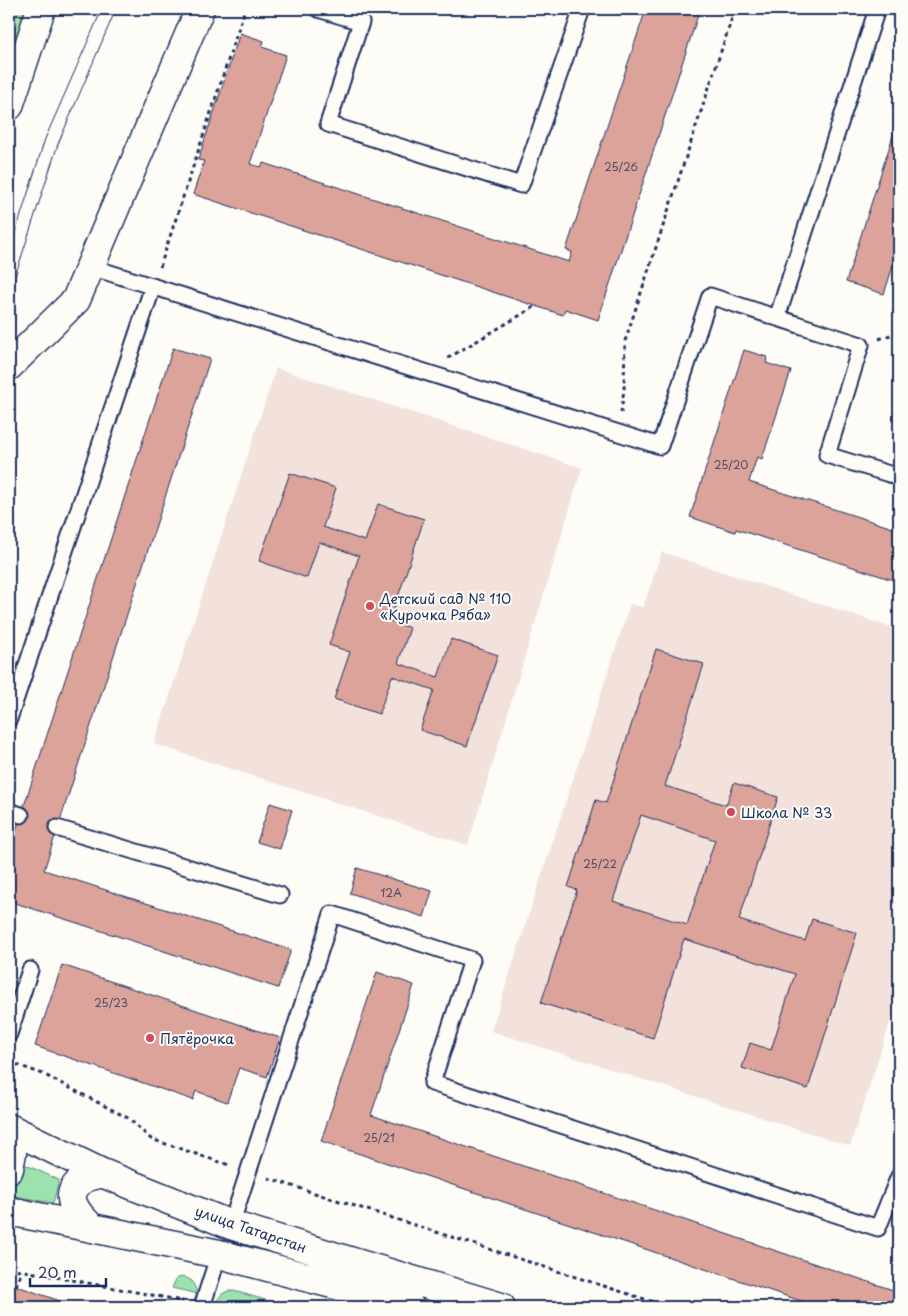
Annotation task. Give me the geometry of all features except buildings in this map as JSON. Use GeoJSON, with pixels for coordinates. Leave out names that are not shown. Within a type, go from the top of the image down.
{"type":"FeatureCollection","features":[{"type":"Feature","properties":{"kind":"street"},"geometry":{"type":"LineString","coordinates":[[9,106],[41,9]]}},
{"type":"Feature","properties":{"kind":"street"},"geometry":{"type":"LineString","coordinates":[[9,366],[76,300],[200,9]]}},
{"type":"Feature","properties":{"kind":"street","name":"улица Татарстан"},"geometry":{"type":"LineString","coordinates":[[9,1128],[102,1173],[231,1225],[501,1307]]}},
{"type":"Feature","properties":{"kind":"street"},"geometry":{"type":"LineString","coordinates":[[9,1144],[12,1153],[9,1169]]}},
{"type":"Feature","properties":{"kind":"street"},"geometry":{"type":"LineString","coordinates":[[90,1227],[77,1214],[72,1203],[74,1190],[83,1179],[102,1173]]}},
{"type":"Feature","properties":{"kind":"street","name":"улица Татарстан"},"geometry":{"type":"LineString","coordinates":[[9,1211],[219,1254],[351,1289],[410,1307]]}},
{"type":"Feature","properties":{"kind":"lane"},"geometry":{"type":"LineString","coordinates":[[318,9],[361,22],[328,124],[521,185],[582,9]]}},
{"type":"Feature","properties":{"kind":"lane"},"geometry":{"type":"LineString","coordinates":[[777,318],[877,9]]}},
{"type":"Feature","properties":{"kind":"lane"},"geometry":{"type":"LineString","coordinates":[[91,267],[660,446],[710,296],[861,345],[827,455],[899,477]]}},
{"type":"Feature","properties":{"kind":"lane"},"geometry":{"type":"LineString","coordinates":[[9,719],[153,286]]}},
{"type":"Feature","properties":{"kind":"lane"},"geometry":{"type":"LineString","coordinates":[[58,828],[280,896]]}},
{"type":"Feature","properties":{"kind":"lane"},"geometry":{"type":"LineString","coordinates":[[231,1225],[332,914],[472,960],[432,1083],[878,1228],[899,1176]]}},
{"type":"Feature","properties":{"kind":"lane"},"geometry":{"type":"LineString","coordinates":[[9,1034],[30,970]]}},
{"type":"Feature","properties":{"kind":"lane"},"geometry":{"type":"LineString","coordinates":[[202,1307],[219,1254]]}},
{"type":"Feature","properties":{"kind":"path"},"geometry":{"type":"LineString","coordinates":[[153,286],[245,9]]}},
{"type":"Feature","properties":{"kind":"path"},"geometry":{"type":"LineString","coordinates":[[618,433],[624,389],[625,341],[735,9]]}},
{"type":"Feature","properties":{"kind":"path"},"geometry":{"type":"LineString","coordinates":[[424,372],[536,306]]}},
{"type":"Feature","properties":{"kind":"path"},"geometry":{"type":"LineString","coordinates":[[9,1062],[43,1074],[128,1118],[151,1139],[657,1305],[669,1307]]}},
{"type":"Feature","properties":{"kind":"path"},"geometry":{"type":"LineString","coordinates":[[9,1282],[11,1269],[174,1300]]}},
{"type":"Feature","properties":{"kind":"path"},"geometry":{"type":"LineString","coordinates":[[16,1286],[22,1271]]}},
{"type":"Feature","properties":{"kind":"shaded area","name":"Детский сад № 110 «Курочка Ряба»"},"geometry":{"type":"Polygon","coordinates":[[[276,368],[582,468],[468,845],[154,744],[276,368]]]}},
{"type":"Feature","properties":{"kind":"shaded area","name":"Школа № 33"},"geometry":{"type":"Polygon","coordinates":[[[662,552],[899,630],[899,995],[850,1146],[491,1031],[630,604],[643,607],[662,552]]]}},
{"type":"Feature","properties":{"kind":"green space"},"geometry":{"type":"Polygon","coordinates":[[[9,9],[26,9],[9,59],[9,9]]]}},
{"type":"Feature","properties":{"kind":"green space"},"geometry":{"type":"Polygon","coordinates":[[[24,1164],[59,1180],[53,1203],[9,1195],[19,1180],[24,1164]]]}},
{"type":"Feature","properties":{"kind":"green space"},"geometry":{"type":"Polygon","coordinates":[[[183,1276],[192,1281],[198,1294],[172,1288],[176,1279],[183,1276]]]}},
{"type":"Feature","properties":{"kind":"green space"},"geometry":{"type":"Polygon","coordinates":[[[228,1291],[290,1307],[225,1307],[214,1304],[222,1294],[228,1291]]]}},
{"type":"Feature","properties":{"kind":"tram line"},"geometry":{"type":"LineString","coordinates":[[9,253],[45,139],[102,9]]}},
{"type":"Feature","properties":{"kind":"tram line"},"geometry":{"type":"LineString","coordinates":[[9,295],[58,144],[116,9]]}},
{"type":"Feature","properties":{"kind":"place","name":"Детский сад № 110 «Курочка Ряба»"},"geometry":{"type":"Point","coordinates":[370,606]}},
{"type":"Feature","properties":{"kind":"place","name":"Школа № 33"},"geometry":{"type":"Point","coordinates":[731,812]}},
{"type":"Feature","properties":{"kind":"place","name":"Пятёрочка"},"geometry":{"type":"Point","coordinates":[150,1038]}}]}
